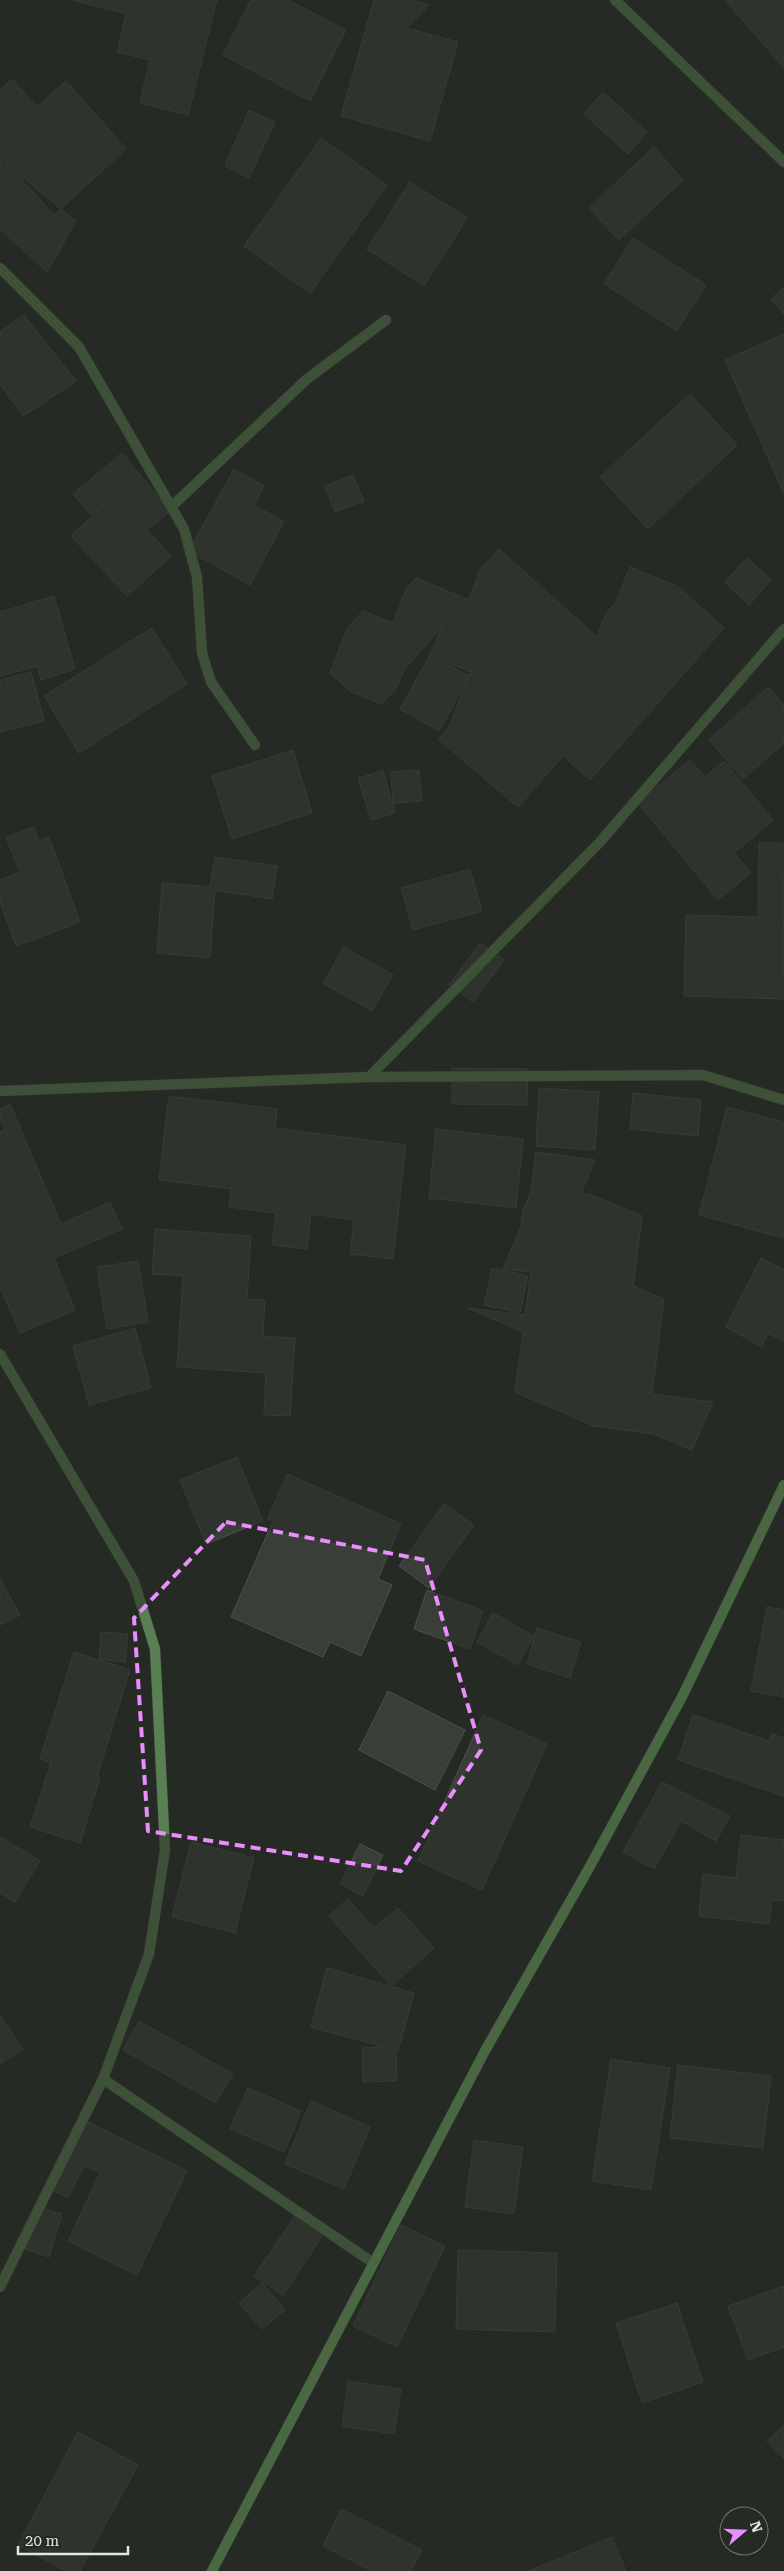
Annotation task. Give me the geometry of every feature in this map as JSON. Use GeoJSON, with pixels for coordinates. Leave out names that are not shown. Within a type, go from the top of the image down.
{"type":"FeatureCollection","features":[{"type":"Feature","properties":{"kind":"street"},"geometry":{"type":"LineString","coordinates":[[615,0],[784,162]]}},
{"type":"Feature","properties":{"kind":"street"},"geometry":{"type":"LineString","coordinates":[[0,268],[79,346],[184,529],[196,577],[202,653],[212,682],[254,745]]}},
{"type":"Feature","properties":{"kind":"street"},"geometry":{"type":"LineString","coordinates":[[171,507],[307,379],[386,320]]}},
{"type":"Feature","properties":{"kind":"street"},"geometry":{"type":"LineString","coordinates":[[369,1077],[599,843],[784,629]]}},
{"type":"Feature","properties":{"kind":"street"},"geometry":{"type":"LineString","coordinates":[[0,1091],[369,1077],[704,1075],[784,1100]]}},
{"type":"Feature","properties":{"kind":"street"},"geometry":{"type":"LineString","coordinates":[[0,1354],[134,1581],[155,1649],[165,1850],[149,1954],[103,2078],[0,2287]]}},
{"type":"Feature","properties":{"kind":"street"},"geometry":{"type":"LineString","coordinates":[[212,2571],[372,2262],[486,2049],[683,1695],[784,1485]]}},
{"type":"Feature","properties":{"kind":"street"},"geometry":{"type":"LineString","coordinates":[[103,2078],[372,2262]]}},
{"type":"Feature","properties":{"kind":"highlighted area"},"geometry":{"type":"Polygon","coordinates":[[[226,1522],[425,1560],[481,1750],[401,1871],[148,1831],[134,1618],[226,1522]]]}},
{"type":"Feature","properties":{"kind":"building"},"geometry":{"type":"Polygon","coordinates":[[[72,0],[217,0],[188,115],[140,103],[150,60],[117,52],[126,14],[72,0]]]}},
{"type":"Feature","properties":{"kind":"building"},"geometry":{"type":"Polygon","coordinates":[[[251,0],[288,0],[346,30],[310,101],[223,55],[251,0]]]}},
{"type":"Feature","properties":{"kind":"building"},"geometry":{"type":"Polygon","coordinates":[[[374,0],[412,0],[429,5],[407,28],[458,42],[430,141],[341,116],[374,0]]]}},
{"type":"Feature","properties":{"kind":"building"},"geometry":{"type":"Polygon","coordinates":[[[725,0],[784,0],[784,68],[725,0]]]}},
{"type":"Feature","properties":{"kind":"building"},"geometry":{"type":"Polygon","coordinates":[[[12,79],[37,107],[66,81],[126,149],[54,215],[0,156],[0,90],[12,79]]]}},
{"type":"Feature","properties":{"kind":"building"},"geometry":{"type":"Polygon","coordinates":[[[603,92],[647,132],[628,154],[584,114],[603,92]]]}},
{"type":"Feature","properties":{"kind":"building"},"geometry":{"type":"Polygon","coordinates":[[[249,110],[275,122],[249,178],[225,166],[249,110]]]}},
{"type":"Feature","properties":{"kind":"building"},"geometry":{"type":"Polygon","coordinates":[[[321,138],[387,185],[310,293],[244,246],[321,138]]]}},
{"type":"Feature","properties":{"kind":"building"},"geometry":{"type":"Polygon","coordinates":[[[654,147],[683,180],[619,240],[589,208],[654,147]]]}},
{"type":"Feature","properties":{"kind":"building"},"geometry":{"type":"Polygon","coordinates":[[[0,159],[76,221],[47,272],[0,229],[0,159]]]}},
{"type":"Feature","properties":{"kind":"building"},"geometry":{"type":"Polygon","coordinates":[[[410,182],[467,218],[424,286],[367,249],[410,182]]]}},
{"type":"Feature","properties":{"kind":"building"},"geometry":{"type":"Polygon","coordinates":[[[633,238],[706,285],[677,331],[604,284],[633,238]]]}},
{"type":"Feature","properties":{"kind":"building"},"geometry":{"type":"Polygon","coordinates":[[[784,287],[784,314],[771,299],[784,287]]]}},
{"type":"Feature","properties":{"kind":"building"},"geometry":{"type":"Polygon","coordinates":[[[24,315],[76,381],[23,416],[0,384],[0,332],[24,315]]]}},
{"type":"Feature","properties":{"kind":"building"},"geometry":{"type":"Polygon","coordinates":[[[784,334],[784,494],[725,360],[784,334]]]}},
{"type":"Feature","properties":{"kind":"building"},"geometry":{"type":"Polygon","coordinates":[[[690,394],[737,445],[648,529],[600,477],[690,394]]]}},
{"type":"Feature","properties":{"kind":"building"},"geometry":{"type":"Polygon","coordinates":[[[122,453],[170,511],[147,530],[117,494],[91,515],[73,494],[122,453]]]}},
{"type":"Feature","properties":{"kind":"building"},"geometry":{"type":"Polygon","coordinates":[[[234,469],[264,486],[254,505],[284,522],[250,585],[189,551],[234,469]]]}},
{"type":"Feature","properties":{"kind":"building"},"geometry":{"type":"Polygon","coordinates":[[[353,475],[364,501],[335,512],[325,486],[353,475]]]}},
{"type":"Feature","properties":{"kind":"building"},"geometry":{"type":"Polygon","coordinates":[[[115,495],[171,556],[127,596],[71,536],[115,495]]]}},
{"type":"Feature","properties":{"kind":"building"},"geometry":{"type":"Polygon","coordinates":[[[499,549],[597,637],[606,614],[616,602],[630,567],[677,586],[724,628],[590,780],[563,756],[518,807],[438,739],[448,729],[468,678],[439,731],[400,709],[430,655],[443,625],[404,670],[397,687],[382,704],[350,691],[330,673],[347,629],[363,611],[393,623],[407,588],[416,578],[469,600],[480,570],[499,549]],[[435,657],[469,676],[470,672],[435,657]]]}},
{"type":"Feature","properties":{"kind":"building"},"geometry":{"type":"Polygon","coordinates":[[[747,558],[771,580],[749,605],[725,582],[747,558]]]}},
{"type":"Feature","properties":{"kind":"building"},"geometry":{"type":"Polygon","coordinates":[[[54,596],[75,669],[41,680],[37,666],[0,676],[0,612],[54,596]]]}},
{"type":"Feature","properties":{"kind":"building"},"geometry":{"type":"Polygon","coordinates":[[[152,628],[187,684],[79,753],[44,696],[152,628]]]}},
{"type":"Feature","properties":{"kind":"building"},"geometry":{"type":"Polygon","coordinates":[[[31,672],[44,721],[0,732],[0,680],[31,672]]]}},
{"type":"Feature","properties":{"kind":"building"},"geometry":{"type":"Polygon","coordinates":[[[768,687],[784,705],[784,743],[743,779],[709,740],[768,687]]]}},
{"type":"Feature","properties":{"kind":"building"},"geometry":{"type":"Polygon","coordinates":[[[293,750],[312,813],[232,839],[212,776],[293,750]]]}},
{"type":"Feature","properties":{"kind":"building"},"geometry":{"type":"Polygon","coordinates":[[[690,760],[705,777],[724,761],[773,820],[734,853],[751,873],[718,900],[638,803],[690,760]]]}},
{"type":"Feature","properties":{"kind":"building"},"geometry":{"type":"Polygon","coordinates":[[[419,770],[422,801],[393,803],[391,772],[419,770]]]}},
{"type":"Feature","properties":{"kind":"building"},"geometry":{"type":"Polygon","coordinates":[[[383,771],[395,813],[371,820],[358,778],[383,771]]]}},
{"type":"Feature","properties":{"kind":"building"},"geometry":{"type":"Polygon","coordinates":[[[34,827],[39,841],[49,837],[80,922],[16,946],[0,902],[0,880],[20,872],[6,837],[34,827]]]}},
{"type":"Feature","properties":{"kind":"building"},"geometry":{"type":"Polygon","coordinates":[[[759,843],[783,843],[784,999],[684,996],[686,915],[758,917],[759,843]]]}},
{"type":"Feature","properties":{"kind":"building"},"geometry":{"type":"Polygon","coordinates":[[[215,857],[277,866],[272,899],[215,890],[210,958],[157,953],[162,883],[210,887],[215,857]]]}},
{"type":"Feature","properties":{"kind":"building"},"geometry":{"type":"Polygon","coordinates":[[[470,869],[482,911],[413,930],[401,888],[470,869]]]}},
{"type":"Feature","properties":{"kind":"building"},"geometry":{"type":"Polygon","coordinates":[[[480,943],[504,960],[473,1002],[449,985],[480,943]]]}},
{"type":"Feature","properties":{"kind":"building"},"geometry":{"type":"Polygon","coordinates":[[[344,947],[393,975],[372,1011],[323,983],[344,947]]]}},
{"type":"Feature","properties":{"kind":"building"},"geometry":{"type":"Polygon","coordinates":[[[452,1068],[528,1069],[527,1105],[452,1104],[452,1068]]]}},
{"type":"Feature","properties":{"kind":"building"},"geometry":{"type":"Polygon","coordinates":[[[539,1088],[599,1092],[595,1150],[536,1146],[539,1088]]]}},
{"type":"Feature","properties":{"kind":"building"},"geometry":{"type":"Polygon","coordinates":[[[633,1093],[701,1100],[698,1136],[630,1129],[633,1093]]]}},
{"type":"Feature","properties":{"kind":"building"},"geometry":{"type":"Polygon","coordinates":[[[169,1096],[277,1109],[275,1128],[406,1145],[393,1259],[350,1254],[354,1220],[311,1214],[307,1249],[272,1245],[276,1213],[229,1207],[231,1189],[159,1180],[169,1096]]]}},
{"type":"Feature","properties":{"kind":"building"},"geometry":{"type":"Polygon","coordinates":[[[10,1104],[61,1224],[110,1202],[122,1229],[54,1258],[75,1310],[20,1333],[0,1287],[0,1132],[5,1130],[0,1118],[0,1109],[10,1104]]]}},
{"type":"Feature","properties":{"kind":"building"},"geometry":{"type":"Polygon","coordinates":[[[727,1107],[784,1122],[784,1238],[699,1215],[727,1107]]]}},
{"type":"Feature","properties":{"kind":"building"},"geometry":{"type":"Polygon","coordinates":[[[436,1129],[523,1139],[516,1208],[429,1198],[436,1129]]]}},
{"type":"Feature","properties":{"kind":"building"},"geometry":{"type":"Polygon","coordinates":[[[536,1152],[595,1160],[581,1193],[594,1196],[642,1216],[633,1286],[664,1299],[652,1394],[713,1402],[692,1450],[653,1434],[594,1426],[515,1392],[523,1332],[468,1308],[525,1315],[531,1272],[503,1269],[520,1229],[523,1211],[531,1191],[536,1152]]]}},
{"type":"Feature","properties":{"kind":"building"},"geometry":{"type":"Polygon","coordinates":[[[155,1229],[251,1236],[247,1299],[265,1300],[263,1336],[295,1338],[290,1416],[264,1415],[266,1373],[177,1367],[183,1276],[152,1274],[155,1229]]]}},
{"type":"Feature","properties":{"kind":"building"},"geometry":{"type":"Polygon","coordinates":[[[761,1258],[784,1270],[784,1342],[768,1333],[762,1347],[726,1327],[761,1258]]]}},
{"type":"Feature","properties":{"kind":"building"},"geometry":{"type":"Polygon","coordinates":[[[138,1261],[148,1322],[107,1329],[97,1267],[138,1261]]]}},
{"type":"Feature","properties":{"kind":"building"},"geometry":{"type":"Polygon","coordinates":[[[492,1268],[528,1276],[520,1313],[484,1305],[492,1268]]]}},
{"type":"Feature","properties":{"kind":"building"},"geometry":{"type":"Polygon","coordinates":[[[135,1328],[151,1388],[89,1405],[73,1346],[135,1328]]]}},
{"type":"Feature","properties":{"kind":"building"},"geometry":{"type":"Polygon","coordinates":[[[237,1457],[263,1521],[206,1544],[180,1480],[237,1457]]]}},
{"type":"Feature","properties":{"kind":"building"},"geometry":{"type":"Polygon","coordinates":[[[287,1474],[401,1524],[378,1579],[392,1585],[361,1656],[330,1642],[323,1657],[231,1617],[273,1521],[268,1519],[287,1474]]]}},
{"type":"Feature","properties":{"kind":"building"},"geometry":{"type":"Polygon","coordinates":[[[444,1504],[474,1525],[429,1588],[399,1566],[444,1504]]]}},
{"type":"Feature","properties":{"kind":"building"},"geometry":{"type":"Polygon","coordinates":[[[0,1578],[20,1615],[0,1625],[0,1578]]]}},
{"type":"Feature","properties":{"kind":"building"},"geometry":{"type":"Polygon","coordinates":[[[427,1590],[483,1611],[470,1649],[414,1629],[427,1590]]]}},
{"type":"Feature","properties":{"kind":"building"},"geometry":{"type":"Polygon","coordinates":[[[767,1607],[784,1610],[784,1697],[751,1691],[767,1607]]]}},
{"type":"Feature","properties":{"kind":"building"},"geometry":{"type":"Polygon","coordinates":[[[493,1613],[534,1636],[518,1665],[477,1642],[493,1613]]]}},
{"type":"Feature","properties":{"kind":"building"},"geometry":{"type":"Polygon","coordinates":[[[537,1628],[581,1642],[570,1678],[527,1664],[537,1628]]]}},
{"type":"Feature","properties":{"kind":"building"},"geometry":{"type":"Polygon","coordinates":[[[101,1632],[128,1634],[125,1662],[99,1659],[101,1632]]]}},
{"type":"Feature","properties":{"kind":"building"},"geometry":{"type":"Polygon","coordinates":[[[74,1652],[130,1670],[97,1777],[100,1778],[80,1843],[30,1827],[51,1763],[40,1759],[74,1652]]]}},
{"type":"Feature","properties":{"kind":"building"},"geometry":{"type":"Polygon","coordinates":[[[388,1691],[465,1730],[435,1790],[359,1750],[388,1691]]]}},
{"type":"Feature","properties":{"kind":"building"},"geometry":{"type":"Polygon","coordinates":[[[483,1715],[547,1744],[482,1890],[418,1861],[483,1715]]]}},
{"type":"Feature","properties":{"kind":"building"},"geometry":{"type":"Polygon","coordinates":[[[693,1715],[769,1741],[772,1734],[784,1738],[784,1796],[678,1760],[693,1715]]]}},
{"type":"Feature","properties":{"kind":"building"},"geometry":{"type":"Polygon","coordinates":[[[662,1782],[730,1816],[716,1841],[681,1821],[654,1869],[623,1852],[662,1782]]]}},
{"type":"Feature","properties":{"kind":"building"},"geometry":{"type":"Polygon","coordinates":[[[741,1835],[784,1840],[784,1901],[772,1900],[769,1924],[699,1916],[703,1874],[736,1878],[741,1835]]]}},
{"type":"Feature","properties":{"kind":"building"},"geometry":{"type":"Polygon","coordinates":[[[0,1837],[40,1861],[15,1902],[0,1893],[0,1837]]]}},
{"type":"Feature","properties":{"kind":"building"},"geometry":{"type":"Polygon","coordinates":[[[191,1842],[254,1858],[235,1933],[172,1917],[191,1842]]]}},
{"type":"Feature","properties":{"kind":"building"},"geometry":{"type":"Polygon","coordinates":[[[360,1844],[383,1855],[363,1896],[340,1884],[360,1844]]]}},
{"type":"Feature","properties":{"kind":"building"},"geometry":{"type":"Polygon","coordinates":[[[348,1899],[374,1928],[398,1908],[434,1948],[391,1986],[329,1916],[348,1899]]]}},
{"type":"Feature","properties":{"kind":"building"},"geometry":{"type":"Polygon","coordinates":[[[327,1968],[414,1993],[398,2051],[396,2050],[397,2081],[363,2082],[362,2048],[384,2047],[311,2027],[327,1968]]]}},
{"type":"Feature","properties":{"kind":"building"},"geometry":{"type":"Polygon","coordinates":[[[0,2015],[23,2049],[0,2064],[0,2015]]]}},
{"type":"Feature","properties":{"kind":"building"},"geometry":{"type":"Polygon","coordinates":[[[139,2021],[233,2074],[216,2103],[123,2050],[139,2021]]]}},
{"type":"Feature","properties":{"kind":"building"},"geometry":{"type":"Polygon","coordinates":[[[611,2059],[670,2068],[651,2190],[592,2181],[611,2059]]]}},
{"type":"Feature","properties":{"kind":"building"},"geometry":{"type":"Polygon","coordinates":[[[678,2065],[771,2076],[763,2148],[670,2138],[678,2065]]]}},
{"type":"Feature","properties":{"kind":"building"},"geometry":{"type":"Polygon","coordinates":[[[248,2088],[301,2111],[284,2152],[230,2129],[248,2088]]]}},
{"type":"Feature","properties":{"kind":"building"},"geometry":{"type":"Polygon","coordinates":[[[311,2101],[370,2127],[344,2189],[285,2164],[311,2101]]]}},
{"type":"Feature","properties":{"kind":"building"},"geometry":{"type":"Polygon","coordinates":[[[84,2120],[187,2171],[137,2275],[68,2241],[100,2173],[84,2165],[68,2198],[50,2189],[84,2120]]]}},
{"type":"Feature","properties":{"kind":"building"},"geometry":{"type":"Polygon","coordinates":[[[474,2140],[523,2147],[514,2214],[465,2207],[474,2140]]]}},
{"type":"Feature","properties":{"kind":"building"},"geometry":{"type":"Polygon","coordinates":[[[34,2206],[62,2214],[49,2257],[21,2248],[34,2206]]]}},
{"type":"Feature","properties":{"kind":"building"},"geometry":{"type":"Polygon","coordinates":[[[294,2217],[322,2236],[283,2295],[254,2276],[294,2217]]]}},
{"type":"Feature","properties":{"kind":"building"},"geometry":{"type":"Polygon","coordinates":[[[401,2225],[445,2246],[397,2347],[353,2326],[401,2225]]]}},
{"type":"Feature","properties":{"kind":"building"},"geometry":{"type":"Polygon","coordinates":[[[458,2250],[557,2253],[555,2332],[456,2329],[458,2250]]]}},
{"type":"Feature","properties":{"kind":"building"},"geometry":{"type":"Polygon","coordinates":[[[262,2283],[285,2310],[262,2329],[239,2303],[262,2283]]]}},
{"type":"Feature","properties":{"kind":"building"},"geometry":{"type":"Polygon","coordinates":[[[784,2286],[784,2347],[748,2360],[728,2306],[784,2286]]]}},
{"type":"Feature","properties":{"kind":"building"},"geometry":{"type":"Polygon","coordinates":[[[677,2303],[703,2382],[642,2403],[616,2323],[677,2303]]]}},
{"type":"Feature","properties":{"kind":"building"},"geometry":{"type":"Polygon","coordinates":[[[348,2381],[401,2389],[394,2434],[342,2426],[348,2381]]]}},
{"type":"Feature","properties":{"kind":"building"},"geometry":{"type":"Polygon","coordinates":[[[784,2425],[784,2459],[767,2441],[784,2425]]]}},
{"type":"Feature","properties":{"kind":"building"},"geometry":{"type":"Polygon","coordinates":[[[78,2432],[138,2465],[80,2571],[66,2571],[18,2545],[78,2432]]]}},
{"type":"Feature","properties":{"kind":"building"},"geometry":{"type":"Polygon","coordinates":[[[341,2509],[422,2550],[411,2571],[372,2571],[323,2546],[341,2509]]]}},
{"type":"Feature","properties":{"kind":"building"},"geometry":{"type":"Polygon","coordinates":[[[612,2537],[626,2571],[528,2571],[612,2537]]]}}]}
